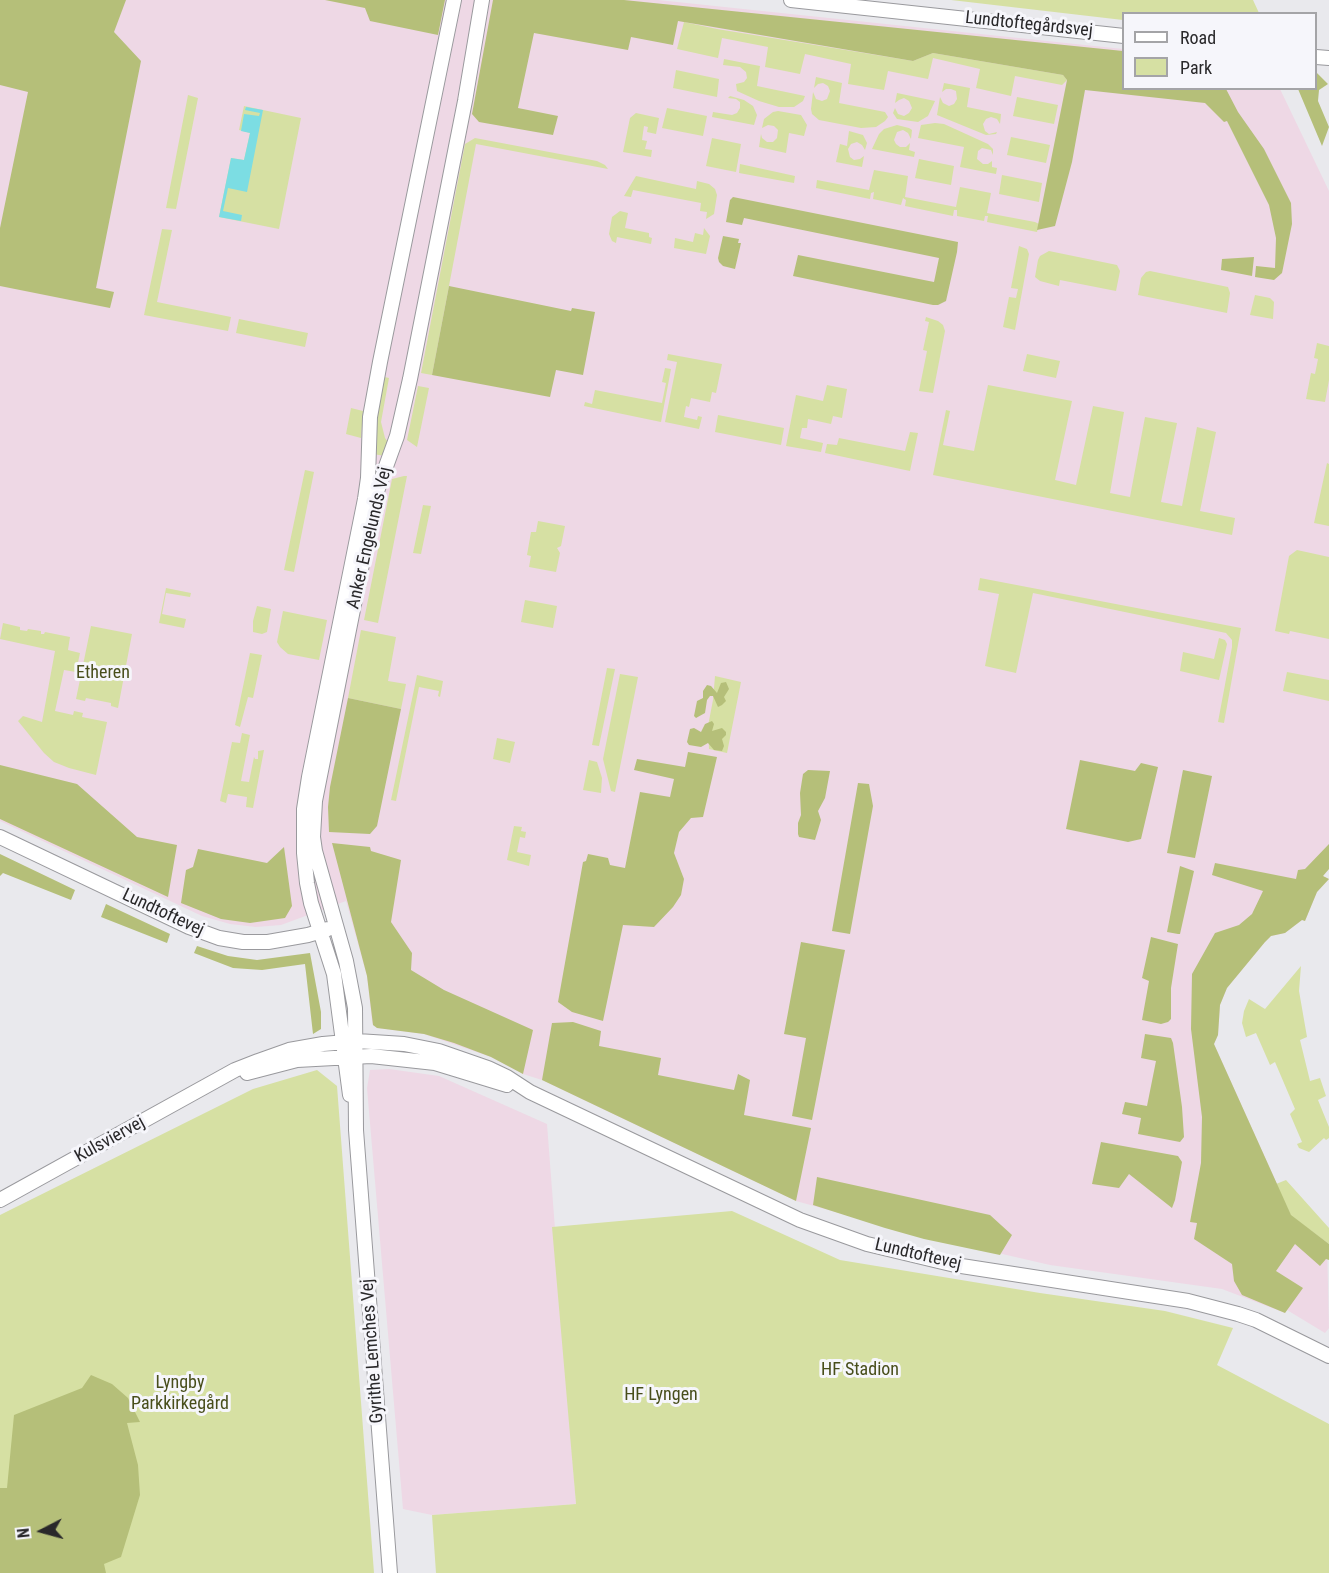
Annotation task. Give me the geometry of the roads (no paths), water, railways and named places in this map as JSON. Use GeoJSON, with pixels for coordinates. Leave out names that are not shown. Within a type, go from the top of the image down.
{"type":"FeatureCollection","features":[{"type":"Feature","properties":{"kind":"street","name":"Anker Engelunds Vej"},"geometry":{"type":"LineString","coordinates":[[350,1049],[334,974],[311,903],[304,866],[303,833],[307,788],[365,499],[370,417],[380,362],[454,0]]}},
{"type":"Feature","properties":{"kind":"street","name":"Anker Engelunds Vej"},"geometry":{"type":"LineString","coordinates":[[350,1049],[351,982],[320,874],[314,844],[315,801],[376,494],[397,436],[406,396],[467,90],[482,0]]}},
{"type":"Feature","properties":{"kind":"street","name":"Lundtoftegårdsvej"},"geometry":{"type":"LineString","coordinates":[[791,0],[1122,36]]}},
{"type":"Feature","properties":{"kind":"street","name":"Lundtoftevej"},"geometry":{"type":"LineString","coordinates":[[0,837],[189,927],[219,938],[243,942],[268,942],[336,927]]}},
{"type":"Feature","properties":{"kind":"street","name":"Lundtoftevej"},"geometry":{"type":"LineString","coordinates":[[350,1049],[404,1044],[439,1051],[488,1068],[526,1090],[800,1220],[867,1244],[955,1265],[1166,1297],[1197,1304],[1256,1320],[1329,1356]]}},
{"type":"Feature","properties":{"kind":"street","name":"Kulsviervej"},"geometry":{"type":"LineString","coordinates":[[0,1200],[250,1064],[289,1050],[350,1049]]}},
{"type":"Feature","properties":{"kind":"street","name":"Gyrithe Lemches Vej"},"geometry":{"type":"LineString","coordinates":[[350,1049],[390,1573]]}},
{"type":"Feature","properties":{"kind":"water"},"geometry":{"type":"Polygon","coordinates":[[[246,107],[263,110],[247,192],[228,188],[223,211],[242,215],[241,221],[219,217],[231,158],[244,160],[250,133],[241,131],[244,114],[259,116],[260,113],[245,110],[246,107]]]}},
{"type":"Feature","properties":{"kind":"park label","name":"Etheren"},"geometry":{"type":"Point","coordinates":[103,673]}},
{"type":"Feature","properties":{"kind":"park label","name":"HF Stadion"},"geometry":{"type":"Point","coordinates":[860,1370]}},
{"type":"Feature","properties":{"kind":"park label","name":"Lyngby Parkkirkegård"},"geometry":{"type":"Point","coordinates":[180,1393]}},
{"type":"Feature","properties":{"kind":"park label","name":"HF Lyngen"},"geometry":{"type":"Point","coordinates":[661,1395]}}]}
